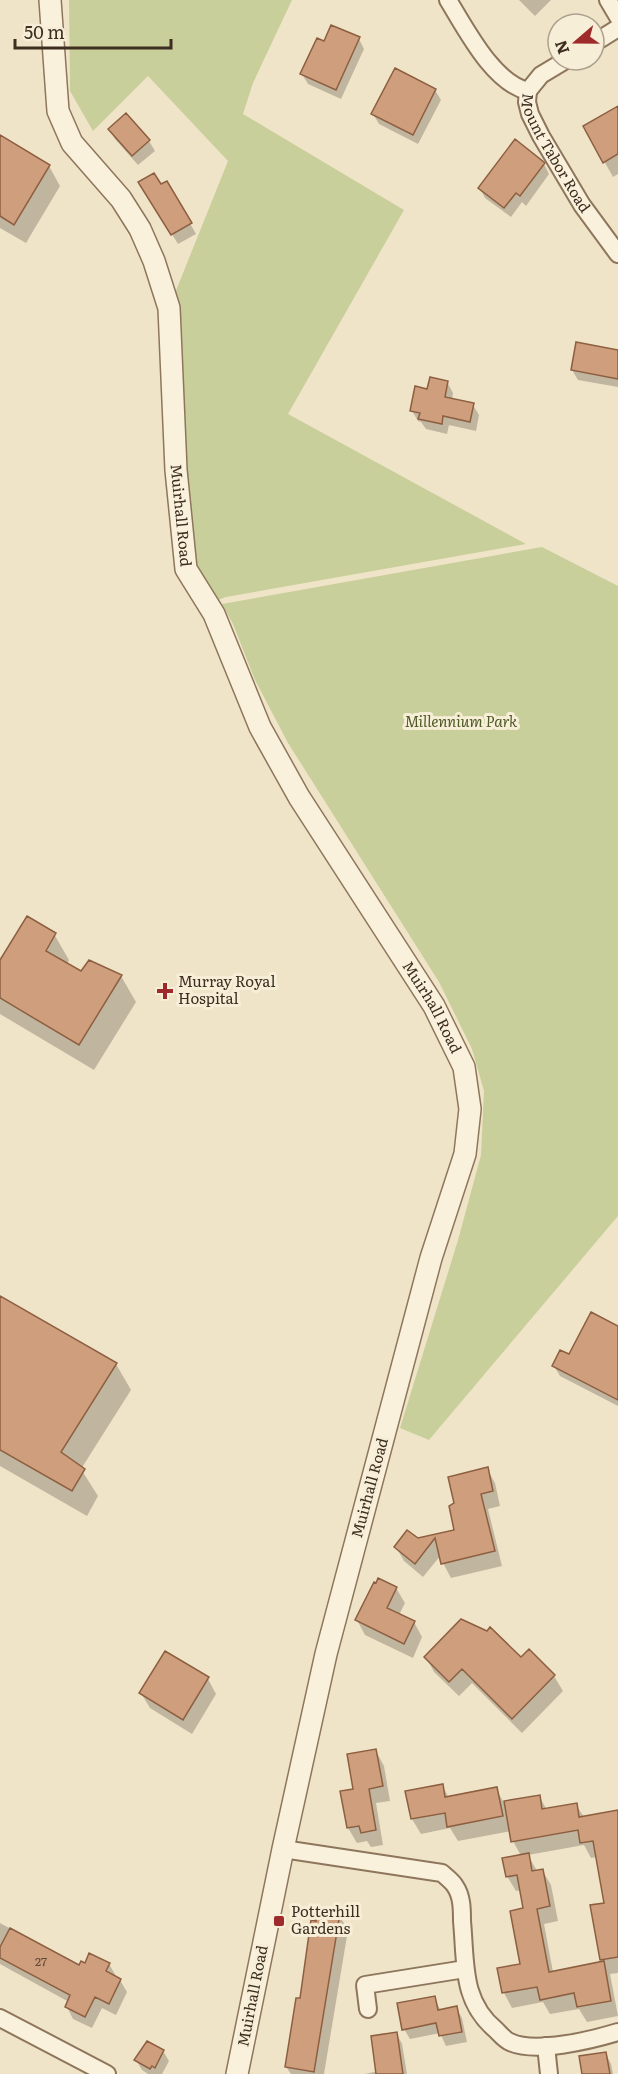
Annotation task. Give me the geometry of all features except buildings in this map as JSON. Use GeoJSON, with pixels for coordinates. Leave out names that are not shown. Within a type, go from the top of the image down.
{"type":"FeatureCollection","features":[{"type":"Feature","properties":{"kind":"street","name":"Muirhall Road"},"geometry":{"type":"LineString","coordinates":[[50,0],[58,111],[72,143],[121,199],[140,229],[154,261],[169,308],[176,470],[186,569],[214,614],[260,727],[299,797],[434,1006],[465,1067],[470,1109],[465,1154],[431,1258],[326,1654],[237,2074]]}},
{"type":"Feature","properties":{"kind":"street","name":"Mount Tabor Road"},"geometry":{"type":"LineString","coordinates":[[448,0],[478,48],[500,73],[518,88],[528,91],[527,102],[530,114],[541,136],[582,205],[618,254]]}},
{"type":"Feature","properties":{"kind":"street"},"geometry":{"type":"LineString","coordinates":[[608,0],[618,17]]}},
{"type":"Feature","properties":{"kind":"street"},"geometry":{"type":"LineString","coordinates":[[528,91],[546,72]]}},
{"type":"Feature","properties":{"kind":"street"},"geometry":{"type":"LineString","coordinates":[[283,1850],[442,1874],[455,1885],[461,1900],[465,1969],[470,1995],[484,2020],[510,2042],[546,2046],[585,2042],[618,2032]]}},
{"type":"Feature","properties":{"kind":"street"},"geometry":{"type":"LineString","coordinates":[[368,2009],[364,1986],[465,1969]]}},
{"type":"Feature","properties":{"kind":"street"},"geometry":{"type":"LineString","coordinates":[[0,2018],[107,2074]]}},
{"type":"Feature","properties":{"kind":"street"},"geometry":{"type":"LineString","coordinates":[[546,2046],[549,2074]]}},
{"type":"Feature","properties":{"kind":"green space"},"geometry":{"type":"Polygon","coordinates":[[[69,0],[292,0],[253,83],[243,114],[404,210],[288,414],[526,544],[226,597],[208,604],[186,569],[169,308],[228,161],[148,76],[93,131],[70,91],[69,0]]]}},
{"type":"Feature","properties":{"kind":"green space","name":"Millennium Park"},"geometry":{"type":"Polygon","coordinates":[[[542,547],[618,586],[618,1216],[429,1440],[400,1428],[458,1240],[481,1155],[484,1091],[472,1049],[439,982],[288,743],[255,680],[233,624],[222,604],[542,547]]]}},
{"type":"Feature","properties":{"kind":"place","name":"Murray Royal Hospital"},"geometry":{"type":"Point","coordinates":[165,991]}},
{"type":"Feature","properties":{"kind":"place","name":"Potterhill Gardens"},"geometry":{"type":"Point","coordinates":[279,1921]}}]}
